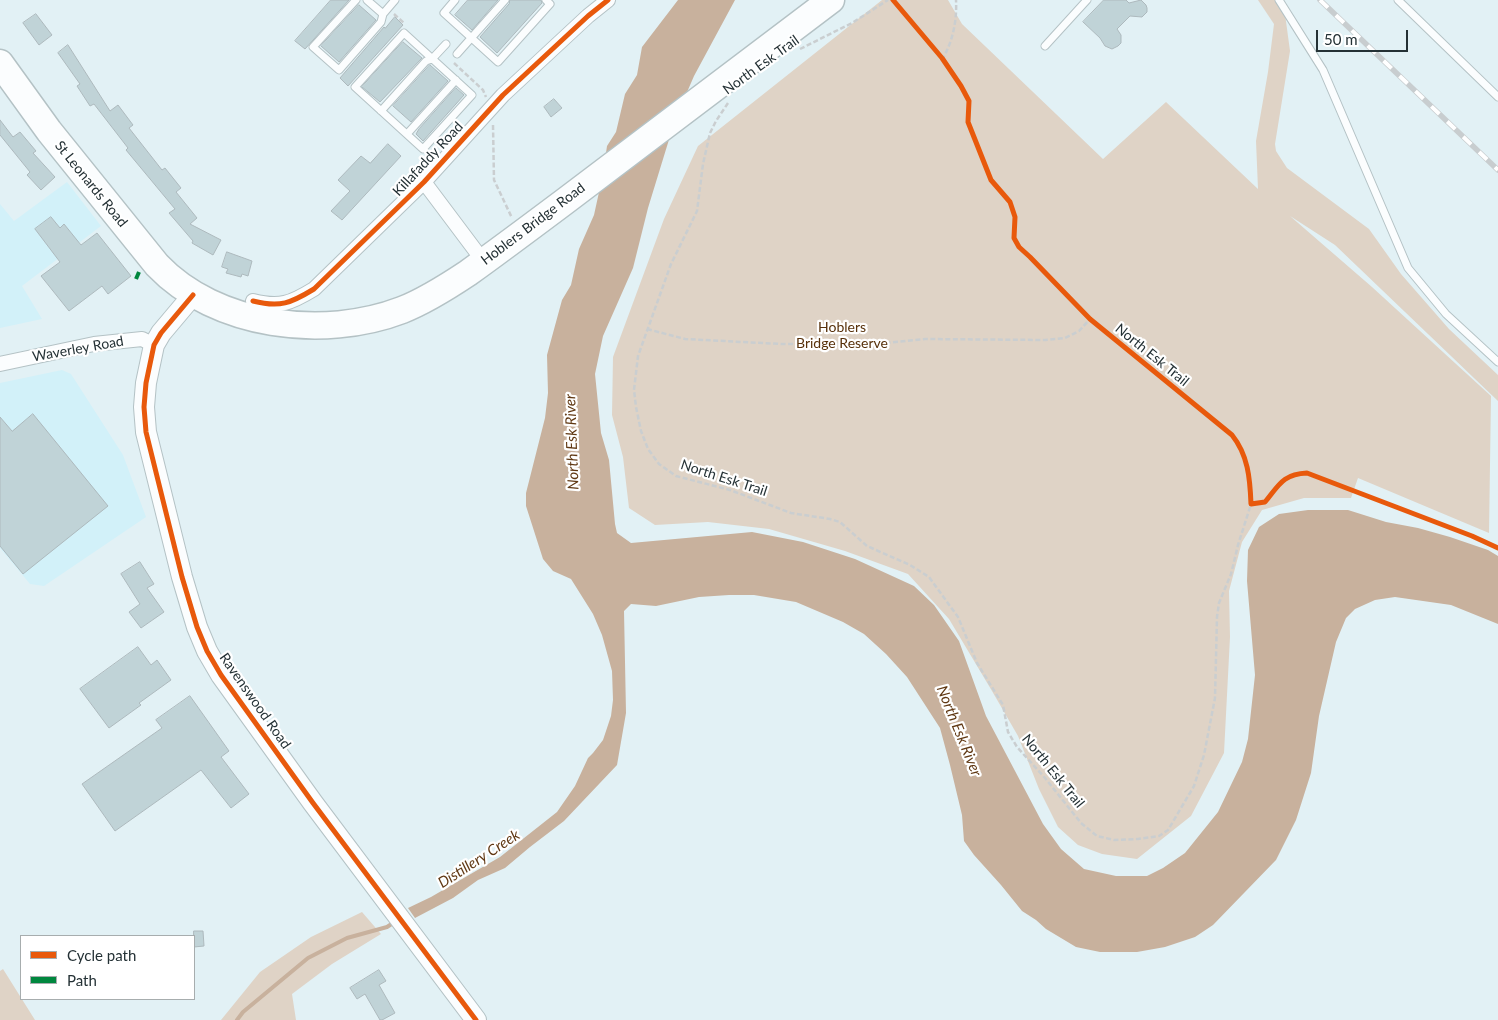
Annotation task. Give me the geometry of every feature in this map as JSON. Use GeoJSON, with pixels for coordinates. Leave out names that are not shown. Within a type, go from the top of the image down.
{"type":"FeatureCollection","features":[{"type":"Feature","properties":{"kind":"highway","name":"Hoblers Bridge Road"},"geometry":{"type":"LineString","coordinates":[[193,295],[228,311],[278,323],[308,325],[358,322],[409,307],[449,286],[484,262],[830,0]]}},
{"type":"Feature","properties":{"kind":"highway","name":"St Leonards Road"},"geometry":{"type":"LineString","coordinates":[[0,63],[49,131],[157,265],[170,278],[193,295]]}},
{"type":"Feature","properties":{"kind":"street","name":"Killafaddy Road"},"geometry":{"type":"LineString","coordinates":[[253,301],[268,305],[284,304],[297,300],[314,290],[424,182],[503,95],[588,16],[608,0]]}},
{"type":"Feature","properties":{"kind":"street","name":"Killafaddy Road"},"geometry":{"type":"LineString","coordinates":[[424,182],[484,262]]}},
{"type":"Feature","properties":{"kind":"street","name":"Ravenswood Road"},"geometry":{"type":"LineString","coordinates":[[193,295],[154,345],[146,383],[144,406],[146,432],[182,577],[197,626],[207,651],[221,675],[313,804],[476,1020]]}},
{"type":"Feature","properties":{"kind":"street","name":"Waverley Road"},"geometry":{"type":"LineString","coordinates":[[0,364],[94,344],[142,339],[154,345]]}},
{"type":"Feature","properties":{"kind":"lane"},"geometry":{"type":"LineString","coordinates":[[356,0],[313,47],[339,70],[381,22],[383,14],[395,0]]}},
{"type":"Feature","properties":{"kind":"lane"},"geometry":{"type":"LineString","coordinates":[[367,0],[383,14]]}},
{"type":"Feature","properties":{"kind":"lane"},"geometry":{"type":"LineString","coordinates":[[455,0],[444,13],[498,62],[550,4],[546,0]]}},
{"type":"Feature","properties":{"kind":"lane"},"geometry":{"type":"LineString","coordinates":[[457,54],[506,0]]}},
{"type":"Feature","properties":{"kind":"lane"},"geometry":{"type":"LineString","coordinates":[[1045,46],[1087,0]]}},
{"type":"Feature","properties":{"kind":"lane"},"geometry":{"type":"LineString","coordinates":[[1279,0],[1323,70],[1408,268],[1446,314],[1498,362]]}},
{"type":"Feature","properties":{"kind":"lane"},"geometry":{"type":"LineString","coordinates":[[1398,0],[1498,97]]}},
{"type":"Feature","properties":{"kind":"lane"},"geometry":{"type":"LineString","coordinates":[[404,34],[456,80],[472,95],[423,149],[355,87],[404,34]]}},
{"type":"Feature","properties":{"kind":"lane"},"geometry":{"type":"LineString","coordinates":[[381,111],[426,61],[432,58],[446,44]]}},
{"type":"Feature","properties":{"kind":"lane"},"geometry":{"type":"LineString","coordinates":[[408,134],[456,80]]}},
{"type":"Feature","properties":{"kind":"path"},"geometry":{"type":"LineString","coordinates":[[942,60],[949,48],[956,21],[956,0]]}},
{"type":"Feature","properties":{"kind":"path"},"geometry":{"type":"LineString","coordinates":[[936,51],[947,66]]}},
{"type":"Feature","properties":{"kind":"path"},"geometry":{"type":"LineString","coordinates":[[492,124],[494,180],[513,219]]}},
{"type":"Feature","properties":{"kind":"path"},"geometry":{"type":"LineString","coordinates":[[647,329],[685,339],[781,344],[875,344],[925,339],[1045,340],[1065,338],[1079,331],[1090,319]]}},
{"type":"Feature","properties":{"kind":"shaded area"},"geometry":{"type":"Polygon","coordinates":[[[67,182],[101,226],[22,286],[42,319],[0,328],[0,204],[14,221],[67,182]]]}},
{"type":"Feature","properties":{"kind":"shaded area"},"geometry":{"type":"Polygon","coordinates":[[[62,370],[71,374],[123,455],[146,517],[44,586],[30,584],[0,548],[0,383],[62,370]]]}},
{"type":"Feature","properties":{"kind":"green space","name":"Hoblers Bridge Reserve"},"geometry":{"type":"Polygon","coordinates":[[[882,0],[948,0],[962,24],[1103,159],[1166,102],[1258,189],[1256,141],[1274,24],[1258,0],[1278,0],[1285,14],[1290,51],[1275,144],[1276,151],[1287,168],[1369,229],[1401,274],[1449,329],[1498,375],[1498,401],[1335,245],[1290,216],[1372,287],[1491,396],[1489,533],[1358,478],[1351,498],[1304,498],[1262,510],[1242,542],[1229,591],[1230,637],[1224,753],[1191,816],[1137,859],[1102,854],[1078,845],[1058,827],[1039,789],[1018,736],[992,691],[949,619],[908,574],[845,551],[769,529],[708,522],[655,525],[629,508],[623,457],[612,415],[613,357],[664,219],[698,146],[882,0]]]}},
{"type":"Feature","properties":{"kind":"green space"},"geometry":{"type":"Polygon","coordinates":[[[362,912],[381,934],[332,964],[292,994],[296,1020],[221,1020],[260,972],[311,937],[362,912]]]}},
{"type":"Feature","properties":{"kind":"green space"},"geometry":{"type":"Polygon","coordinates":[[[3,969],[20,996],[20,1000],[22,1000],[35,1020],[0,1020],[0,971],[3,969]]]}},
{"type":"Feature","properties":{"kind":"water","name":"North Esk River"},"geometry":{"type":"Polygon","coordinates":[[[678,0],[735,0],[694,76],[675,120],[648,208],[633,268],[603,336],[595,374],[601,433],[609,460],[617,533],[631,543],[752,532],[803,542],[855,559],[914,586],[934,605],[959,641],[986,716],[1043,824],[1061,849],[1084,869],[1116,876],[1147,876],[1185,853],[1218,812],[1242,762],[1248,739],[1255,675],[1247,581],[1248,550],[1259,527],[1279,514],[1308,510],[1348,510],[1386,522],[1450,537],[1488,550],[1498,556],[1498,624],[1451,605],[1395,597],[1375,600],[1355,609],[1346,618],[1336,642],[1319,716],[1311,773],[1296,820],[1276,860],[1213,925],[1195,937],[1165,947],[1137,952],[1100,952],[1076,947],[1046,929],[1022,911],[964,841],[962,815],[940,728],[907,677],[864,634],[843,622],[796,602],[754,595],[699,597],[656,606],[631,604],[624,611],[626,713],[617,765],[564,821],[505,868],[478,880],[453,898],[415,918],[408,908],[431,897],[500,857],[557,812],[575,786],[588,758],[603,740],[611,716],[613,700],[612,671],[602,635],[593,614],[571,579],[553,571],[543,559],[526,506],[526,493],[545,418],[548,393],[547,355],[562,300],[571,285],[579,249],[594,215],[607,146],[616,132],[625,94],[637,75],[642,47],[678,0]]]}},
{"type":"Feature","properties":{"kind":"building"},"geometry":{"type":"Polygon","coordinates":[[[331,0],[349,0],[305,49],[295,41],[331,0]]]}},
{"type":"Feature","properties":{"kind":"building"},"geometry":{"type":"Polygon","coordinates":[[[468,0],[498,0],[472,30],[455,15],[468,0]]]}},
{"type":"Feature","properties":{"kind":"building"},"geometry":{"type":"Polygon","coordinates":[[[510,0],[541,0],[542,3],[497,53],[480,37],[509,4],[510,0]]]}},
{"type":"Feature","properties":{"kind":"building"},"geometry":{"type":"Polygon","coordinates":[[[1104,0],[1126,0],[1129,3],[1141,0],[1147,8],[1147,12],[1142,17],[1130,16],[1117,29],[1121,35],[1121,43],[1112,49],[1105,46],[1100,38],[1083,22],[1104,0]]]}},
{"type":"Feature","properties":{"kind":"building"},"geometry":{"type":"Polygon","coordinates":[[[359,5],[376,20],[339,62],[321,46],[359,5]]]}},
{"type":"Feature","properties":{"kind":"building"},"geometry":{"type":"Polygon","coordinates":[[[36,14],[52,35],[39,45],[23,23],[36,14]]]}},
{"type":"Feature","properties":{"kind":"building"},"geometry":{"type":"Polygon","coordinates":[[[395,17],[403,25],[348,86],[340,78],[395,17]]]}},
{"type":"Feature","properties":{"kind":"building"},"geometry":{"type":"Polygon","coordinates":[[[403,42],[422,58],[380,102],[362,87],[403,42]]]}},
{"type":"Feature","properties":{"kind":"building"},"geometry":{"type":"Polygon","coordinates":[[[68,45],[110,111],[118,105],[133,125],[129,128],[162,170],[165,168],[181,188],[176,192],[197,218],[190,224],[221,240],[213,255],[192,243],[193,241],[169,213],[175,209],[126,150],[128,148],[94,104],[90,106],[77,86],[80,84],[58,53],[68,45]]]}},
{"type":"Feature","properties":{"kind":"building"},"geometry":{"type":"Polygon","coordinates":[[[430,65],[448,81],[411,122],[393,106],[430,65]]]}},
{"type":"Feature","properties":{"kind":"building"},"geometry":{"type":"Polygon","coordinates":[[[456,88],[464,95],[423,141],[416,134],[419,129],[456,88]]]}},
{"type":"Feature","properties":{"kind":"building"},"geometry":{"type":"Polygon","coordinates":[[[554,99],[562,108],[551,117],[544,107],[554,99]]]}},
{"type":"Feature","properties":{"kind":"building"},"geometry":{"type":"Polygon","coordinates":[[[0,120],[13,137],[20,132],[36,151],[33,153],[55,177],[41,190],[27,175],[30,172],[0,135],[0,120]]]}},
{"type":"Feature","properties":{"kind":"building"},"geometry":{"type":"Polygon","coordinates":[[[388,144],[401,156],[342,220],[331,211],[350,191],[338,180],[361,156],[370,163],[388,144]]]}},
{"type":"Feature","properties":{"kind":"building"},"geometry":{"type":"Polygon","coordinates":[[[51,217],[60,228],[64,224],[81,245],[97,233],[131,276],[108,294],[102,286],[69,311],[41,276],[60,262],[35,229],[51,217]]]}},
{"type":"Feature","properties":{"kind":"building"},"geometry":{"type":"Polygon","coordinates":[[[227,252],[252,261],[248,276],[242,274],[241,277],[226,273],[228,269],[222,267],[227,252]]]}},
{"type":"Feature","properties":{"kind":"building"},"geometry":{"type":"Polygon","coordinates":[[[33,414],[108,506],[23,574],[0,546],[0,417],[12,431],[33,414]]]}},
{"type":"Feature","properties":{"kind":"building"},"geometry":{"type":"Polygon","coordinates":[[[140,562],[154,584],[147,588],[164,612],[141,628],[129,612],[140,604],[121,574],[140,562]]]}},
{"type":"Feature","properties":{"kind":"building"},"geometry":{"type":"Polygon","coordinates":[[[138,647],[151,665],[157,660],[171,680],[109,728],[80,689],[138,647]]]}},
{"type":"Feature","properties":{"kind":"building"},"geometry":{"type":"Polygon","coordinates":[[[190,696],[229,751],[221,757],[249,794],[231,808],[201,770],[115,831],[82,784],[162,728],[156,720],[190,696]]]}},
{"type":"Feature","properties":{"kind":"building"},"geometry":{"type":"Polygon","coordinates":[[[194,931],[203,931],[204,946],[195,947],[194,931]]]}},
{"type":"Feature","properties":{"kind":"building"},"geometry":{"type":"Polygon","coordinates":[[[379,970],[386,981],[379,985],[395,1013],[382,1020],[380,1020],[365,994],[357,999],[350,988],[379,970]]]}},
{"type":"Feature","properties":{"kind":"waterway","name":"Distillery Creek"},"geometry":{"type":"LineString","coordinates":[[237,1020],[243,1012],[308,958],[347,938],[387,927],[396,921]]}},
{"type":"Feature","properties":{"kind":"railway"},"geometry":{"type":"LineString","coordinates":[[1320,0],[1498,170]]}},
{"type":"Feature","properties":{"kind":"marked path"},"geometry":{"type":"LineString","coordinates":[[136,279],[139,272]]}},
{"type":"Feature","properties":{"kind":"cycle path"},"geometry":{"type":"LineString","coordinates":[[253,301],[271,304],[285,303],[299,298],[314,289],[424,182],[503,95],[588,16],[608,0]]}},
{"type":"Feature","properties":{"kind":"cycle path","name":"North Esk Trail"},"geometry":{"type":"LineString","coordinates":[[893,0],[942,58],[969,101],[968,122],[991,180],[1010,202],[1015,217],[1014,238],[1019,247],[1090,319],[1232,435],[1245,459],[1250,485],[1251,504],[1265,502],[1287,478],[1307,473],[1472,536],[1498,548]]}},
{"type":"Feature","properties":{"kind":"cycle path"},"geometry":{"type":"LineString","coordinates":[[193,295],[161,333],[154,345],[146,383],[144,407],[146,432],[182,577],[197,627],[207,651],[221,675],[313,803],[476,1020]]}}]}
